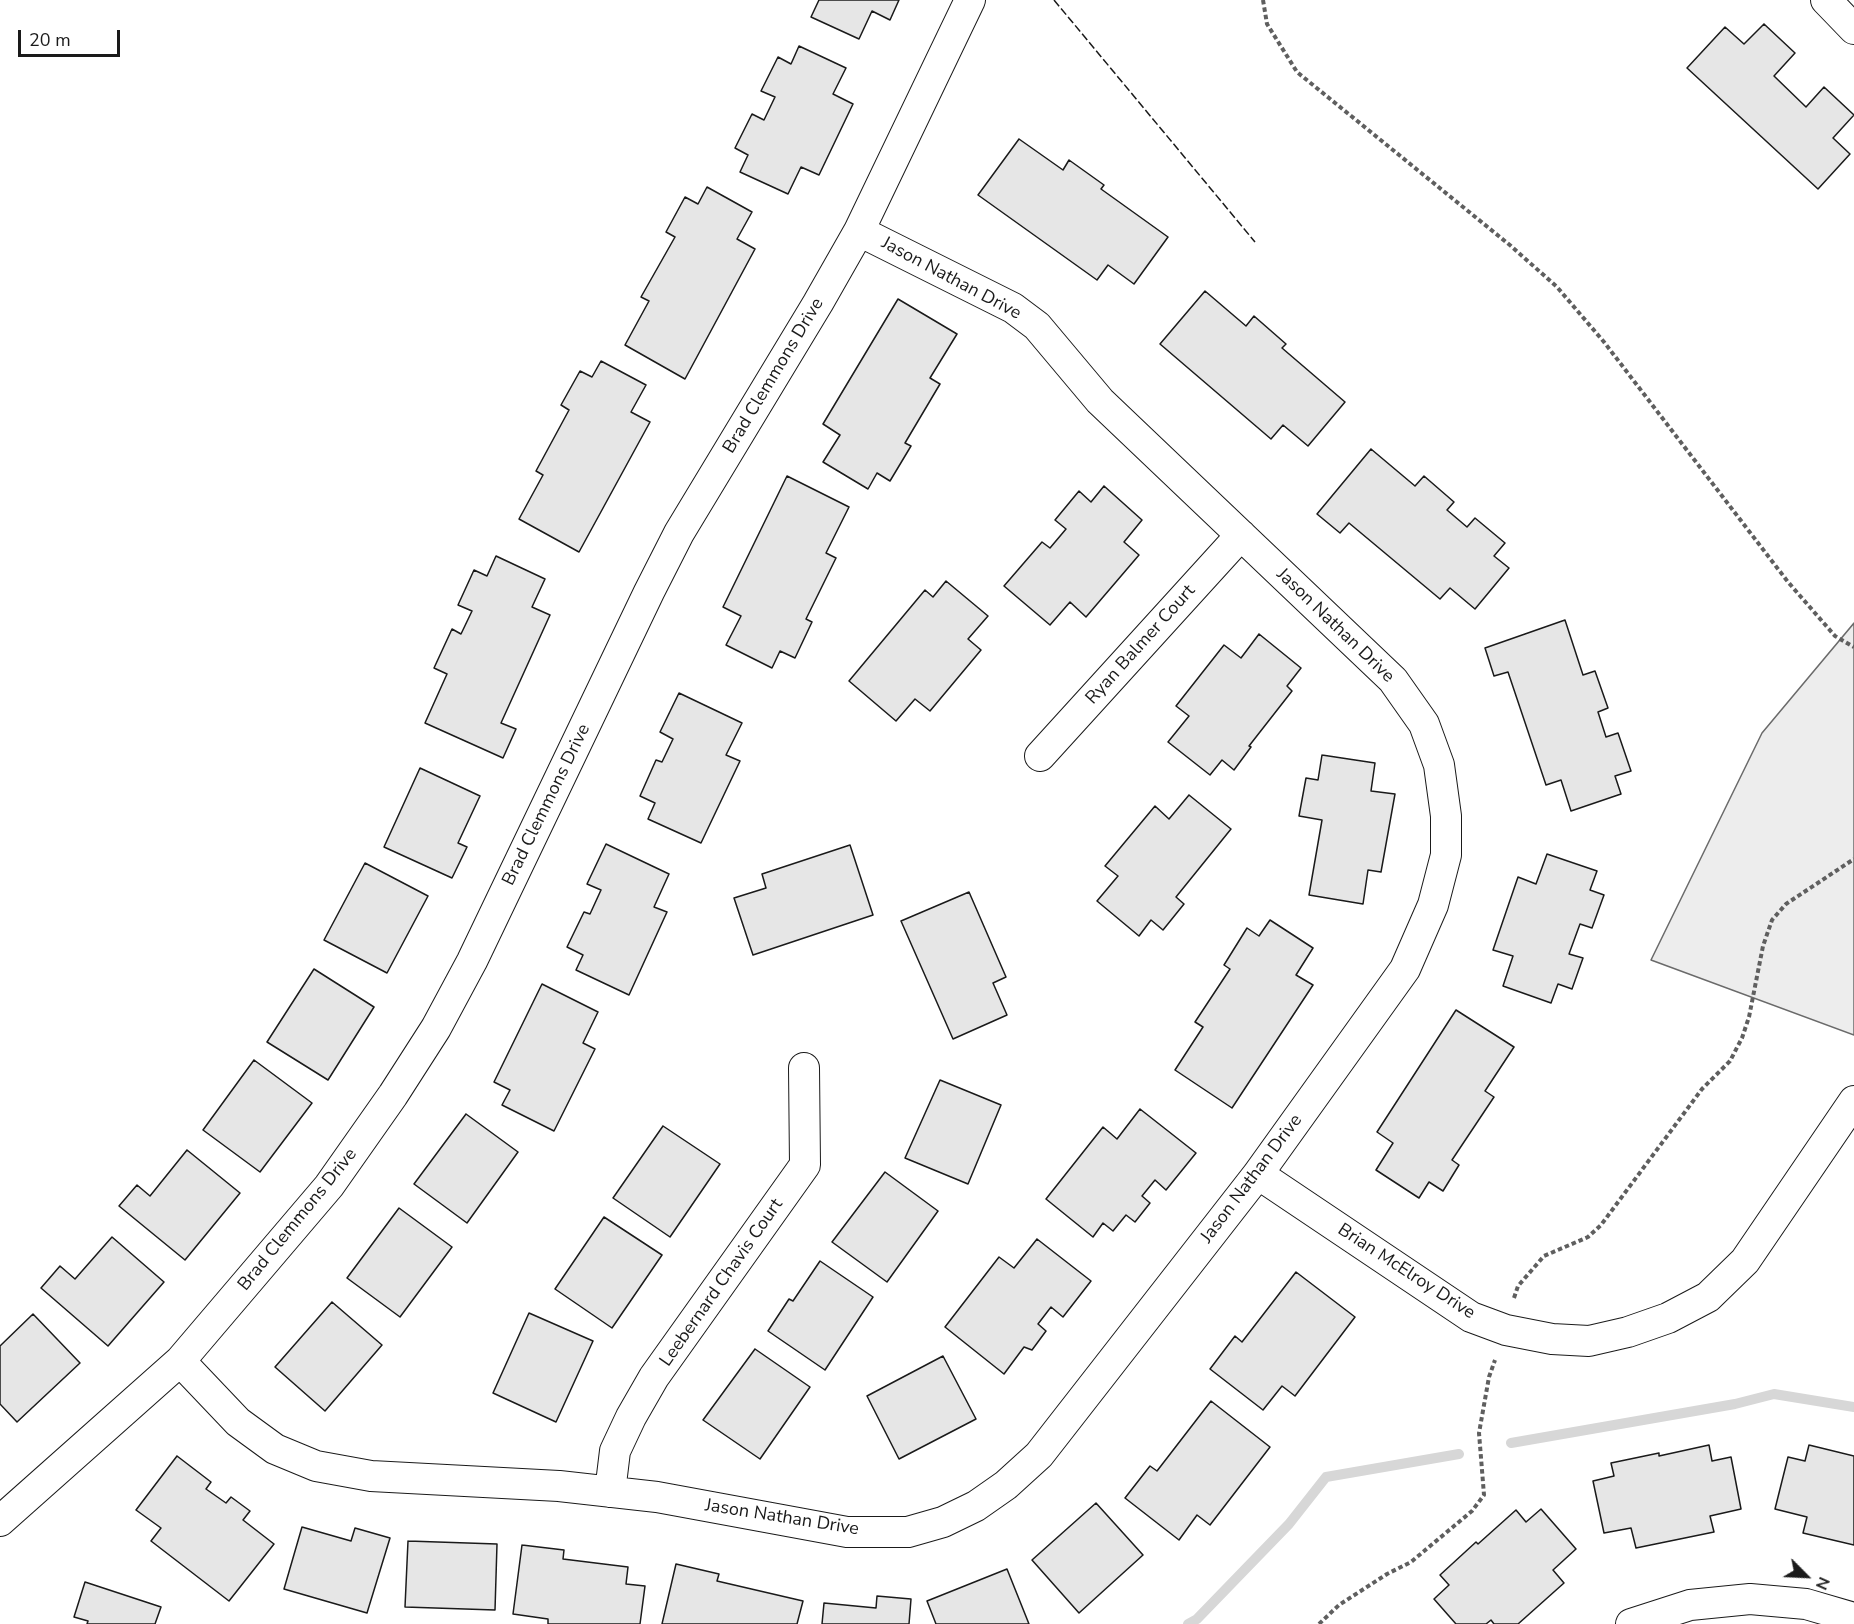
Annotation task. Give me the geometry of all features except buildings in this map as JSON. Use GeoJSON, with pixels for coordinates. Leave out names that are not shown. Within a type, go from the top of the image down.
{"type":"FeatureCollection","features":[{"type":"Feature","properties":{"kind":"street","name":"Brad Clemmons Drive"},"geometry":{"type":"LineString","coordinates":[[0,1521],[180,1361],[329,1186],[393,1095],[436,1028],[472,961],[679,532],[859,231],[970,0]]}},
{"type":"Feature","properties":{"kind":"street"},"geometry":{"type":"LineString","coordinates":[[1826,0],[1854,29]]}},
{"type":"Feature","properties":{"kind":"street","name":"Jason Nathan Drive"},"geometry":{"type":"LineString","coordinates":[[180,1361],[238,1422],[275,1449],[316,1466],[371,1476],[559,1486],[657,1497],[847,1532],[908,1532],[943,1522],[976,1506],[1006,1485],[1039,1455],[1258,1174],[1405,969],[1433,905],[1446,855],[1446,816],[1439,765],[1424,724],[1393,680],[1100,401],[1037,326],[1013,308],[859,231]]}},
{"type":"Feature","properties":{"kind":"street","name":"Ryan Balmer Court"},"geometry":{"type":"LineString","coordinates":[[1040,756],[1241,535]]}},
{"type":"Feature","properties":{"kind":"street","name":"Leebernard Chavis Court"},"geometry":{"type":"LineString","coordinates":[[610,1492],[615,1451],[654,1377],[805,1165],[804,1068]]}},
{"type":"Feature","properties":{"kind":"street","name":"Brian McElroy Drive"},"geometry":{"type":"LineString","coordinates":[[1258,1174],[1471,1317],[1506,1330],[1552,1339],[1589,1341],[1628,1332],[1668,1318],[1708,1297],[1744,1261],[1854,1101]]}},
{"type":"Feature","properties":{"kind":"street"},"geometry":{"type":"LineString","coordinates":[[1631,1624],[1690,1605],[1750,1599],[1806,1604],[1854,1618]]}},
{"type":"Feature","properties":{"kind":"path"},"geometry":{"type":"LineString","coordinates":[[1263,0],[1267,24],[1297,72],[1511,246],[1557,287],[1604,342],[1788,582],[1835,636],[1854,647]]}},
{"type":"Feature","properties":{"kind":"path"},"geometry":{"type":"LineString","coordinates":[[1319,1624],[1339,1605],[1387,1574],[1411,1562],[1472,1511],[1484,1495],[1479,1432],[1490,1377],[1518,1286],[1544,1256],[1588,1238],[1601,1225],[1702,1089],[1730,1061],[1742,1038],[1749,1017],[1762,946],[1772,920],[1786,904],[1854,859]]}},
{"type":"Feature","properties":{"kind":"shaded area"},"geometry":{"type":"Polygon","coordinates":[[[1854,623],[1854,1035],[1651,960],[1762,733],[1854,623]]]}},
{"type":"Feature","properties":{"kind":"waterway"},"geometry":{"type":"LineString","coordinates":[[1511,1443],[1735,1404],[1774,1394],[1854,1407]]}},
{"type":"Feature","properties":{"kind":"waterway"},"geometry":{"type":"LineString","coordinates":[[1188,1624],[1197,1619],[1289,1524],[1326,1477],[1459,1454]]}},
{"type":"Feature","properties":{"kind":"fence"},"geometry":{"type":"LineString","coordinates":[[1054,0],[1255,242]]}}]}
